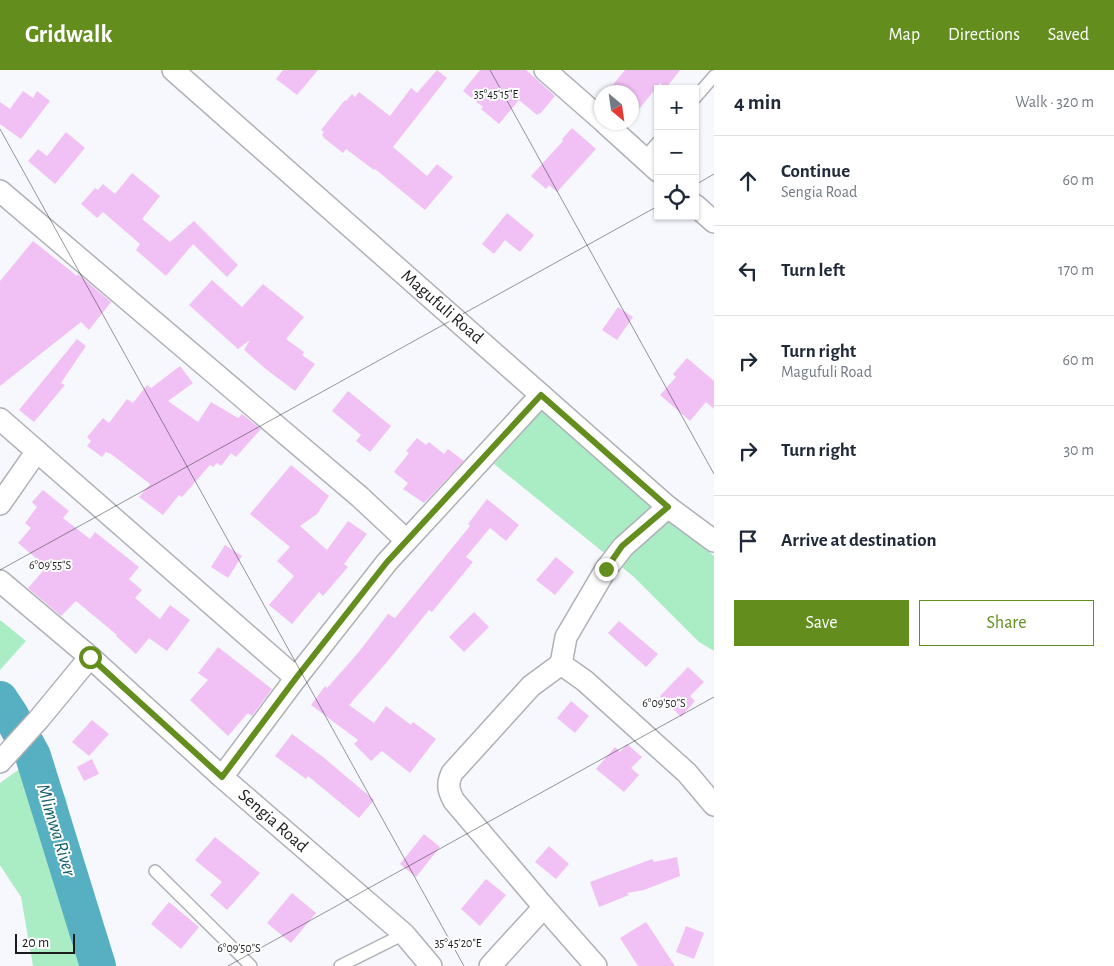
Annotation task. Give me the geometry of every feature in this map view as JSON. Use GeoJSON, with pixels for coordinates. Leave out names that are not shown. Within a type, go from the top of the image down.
{"type":"FeatureCollection","features":[{"type":"Feature","properties":{"kind":"street","name":"Magufuli Road"},"geometry":{"type":"LineString","coordinates":[[173,70],[668,507],[714,541]]}},
{"type":"Feature","properties":{"kind":"street"},"geometry":{"type":"LineString","coordinates":[[546,70],[594,113]]}},
{"type":"Feature","properties":{"kind":"street"},"geometry":{"type":"LineString","coordinates":[[613,130],[651,165]]}},
{"type":"Feature","properties":{"kind":"street"},"geometry":{"type":"LineString","coordinates":[[0,191],[360,497],[406,540]]}},
{"type":"Feature","properties":{"kind":"street"},"geometry":{"type":"LineString","coordinates":[[699,209],[714,222]]}},
{"type":"Feature","properties":{"kind":"street"},"geometry":{"type":"LineString","coordinates":[[222,777],[296,678],[406,540],[541,395]]}},
{"type":"Feature","properties":{"kind":"street"},"geometry":{"type":"LineString","coordinates":[[0,419],[296,678]]}},
{"type":"Feature","properties":{"kind":"street"},"geometry":{"type":"LineString","coordinates":[[0,504],[37,451]]}},
{"type":"Feature","properties":{"kind":"street"},"geometry":{"type":"LineString","coordinates":[[596,966],[454,801],[449,791],[448,782],[452,773],[531,686],[561,664],[566,637],[606,569],[622,546],[668,507]]}},
{"type":"Feature","properties":{"kind":"street","name":"Sengia Road"},"geometry":{"type":"LineString","coordinates":[[0,581],[90,657],[222,777],[404,934],[431,966]]}},
{"type":"Feature","properties":{"kind":"street"},"geometry":{"type":"LineString","coordinates":[[4,756],[39,719],[90,657]]}},
{"type":"Feature","properties":{"kind":"street"},"geometry":{"type":"LineString","coordinates":[[561,664],[585,681],[687,773],[714,805]]}},
{"type":"Feature","properties":{"kind":"street"},"geometry":{"type":"LineString","coordinates":[[490,966],[544,907]]}},
{"type":"Feature","properties":{"kind":"lane"},"geometry":{"type":"LineString","coordinates":[[699,93],[714,76]]}},
{"type":"Feature","properties":{"kind":"lane"},"geometry":{"type":"LineString","coordinates":[[155,871],[251,966]]}},
{"type":"Feature","properties":{"kind":"lane"},"geometry":{"type":"LineString","coordinates":[[340,966],[404,934]]}},
{"type":"Feature","properties":{"kind":"green space"},"geometry":{"type":"Polygon","coordinates":[[[542,410],[714,556],[714,651],[699,642],[634,577],[494,464],[542,410]]]}},
{"type":"Feature","properties":{"kind":"green space"},"geometry":{"type":"Polygon","coordinates":[[[0,620],[26,641],[0,670],[0,620]]]}},
{"type":"Feature","properties":{"kind":"green space"},"geometry":{"type":"Polygon","coordinates":[[[46,750],[66,799],[88,899],[114,966],[33,966],[21,897],[0,865],[0,783],[46,750]]]}},
{"type":"Feature","properties":{"kind":"building"},"geometry":{"type":"Polygon","coordinates":[[[283,70],[318,70],[297,95],[276,79],[283,70]]]}},
{"type":"Feature","properties":{"kind":"building"},"geometry":{"type":"Polygon","coordinates":[[[437,70],[447,78],[393,147],[427,176],[437,164],[453,177],[425,210],[375,169],[346,149],[343,153],[324,138],[322,135],[324,132],[321,130],[345,100],[352,94],[355,97],[359,92],[390,116],[411,88],[417,93],[437,70]]]}},
{"type":"Feature","properties":{"kind":"building"},"geometry":{"type":"Polygon","coordinates":[[[480,70],[526,70],[555,96],[537,115],[519,100],[499,124],[481,109],[483,107],[463,91],[480,70]]]}},
{"type":"Feature","properties":{"kind":"building"},"geometry":{"type":"Polygon","coordinates":[[[625,70],[680,70],[668,85],[660,83],[654,85],[654,90],[639,109],[639,85],[613,85],[625,70]]]}},
{"type":"Feature","properties":{"kind":"building"},"geometry":{"type":"Polygon","coordinates":[[[23,91],[33,98],[37,91],[50,101],[21,139],[0,124],[0,102],[10,109],[23,91]]]}},
{"type":"Feature","properties":{"kind":"building"},"geometry":{"type":"Polygon","coordinates":[[[572,128],[596,149],[557,192],[549,185],[546,189],[531,176],[563,141],[562,139],[572,128]]]}},
{"type":"Feature","properties":{"kind":"building"},"geometry":{"type":"Polygon","coordinates":[[[66,132],[85,148],[55,184],[28,161],[38,149],[47,156],[66,132]]]}},
{"type":"Feature","properties":{"kind":"building"},"geometry":{"type":"Polygon","coordinates":[[[132,173],[160,196],[142,219],[170,242],[194,221],[238,265],[227,277],[193,244],[166,276],[136,250],[140,244],[103,212],[97,218],[81,204],[95,188],[98,190],[103,184],[115,194],[132,173]]]}},
{"type":"Feature","properties":{"kind":"building"},"geometry":{"type":"Polygon","coordinates":[[[507,213],[534,235],[520,252],[505,240],[494,254],[482,244],[507,213]]]}},
{"type":"Feature","properties":{"kind":"building"},"geometry":{"type":"Polygon","coordinates":[[[33,241],[77,276],[78,274],[111,302],[89,330],[81,322],[0,386],[0,281],[33,241]]]}},
{"type":"Feature","properties":{"kind":"building"},"geometry":{"type":"Polygon","coordinates":[[[212,280],[242,307],[263,284],[304,317],[286,339],[304,352],[302,355],[315,364],[295,391],[244,350],[250,340],[238,349],[189,305],[212,280]]]}},
{"type":"Feature","properties":{"kind":"building"},"geometry":{"type":"Polygon","coordinates":[[[618,307],[633,317],[617,340],[602,330],[618,307]]]}},
{"type":"Feature","properties":{"kind":"building"},"geometry":{"type":"Polygon","coordinates":[[[77,339],[86,346],[61,383],[65,385],[34,422],[19,410],[77,339]]]}},
{"type":"Feature","properties":{"kind":"building"},"geometry":{"type":"Polygon","coordinates":[[[687,358],[714,381],[714,409],[706,402],[690,421],[660,395],[676,377],[673,374],[687,358]]]}},
{"type":"Feature","properties":{"kind":"building"},"geometry":{"type":"Polygon","coordinates":[[[180,366],[193,383],[168,401],[198,422],[211,402],[238,418],[242,414],[261,429],[236,457],[231,453],[221,466],[217,463],[213,467],[210,465],[182,497],[179,495],[163,515],[139,497],[150,484],[111,454],[106,452],[102,457],[87,446],[91,441],[87,437],[103,418],[109,423],[127,399],[133,403],[147,385],[151,388],[180,366]]]}},
{"type":"Feature","properties":{"kind":"building"},"geometry":{"type":"Polygon","coordinates":[[[348,391],[391,426],[370,452],[356,441],[361,435],[332,411],[348,391]]]}},
{"type":"Feature","properties":{"kind":"building"},"geometry":{"type":"Polygon","coordinates":[[[417,438],[426,445],[429,442],[444,454],[448,449],[464,461],[424,503],[403,489],[408,483],[394,472],[409,453],[406,451],[417,438]]]}},
{"type":"Feature","properties":{"kind":"building"},"geometry":{"type":"Polygon","coordinates":[[[291,465],[329,496],[317,514],[300,526],[327,550],[348,521],[367,534],[344,564],[348,567],[323,596],[319,592],[292,624],[269,605],[294,576],[277,561],[290,547],[250,514],[291,465]]]}},
{"type":"Feature","properties":{"kind":"building"},"geometry":{"type":"Polygon","coordinates":[[[43,490],[69,511],[63,518],[90,539],[95,532],[139,567],[129,579],[142,590],[135,598],[160,619],[170,605],[190,620],[167,651],[149,638],[136,654],[117,635],[76,601],[61,616],[28,588],[43,571],[39,569],[43,564],[18,543],[31,528],[25,523],[37,507],[32,502],[43,490]]]}},
{"type":"Feature","properties":{"kind":"building"},"geometry":{"type":"Polygon","coordinates":[[[487,499],[519,525],[506,541],[490,528],[466,557],[473,562],[432,612],[429,610],[349,705],[374,723],[386,706],[411,725],[413,722],[436,739],[410,773],[382,751],[371,761],[354,744],[358,740],[311,705],[325,686],[327,688],[358,653],[388,614],[395,618],[470,526],[468,524],[487,499]]]}},
{"type":"Feature","properties":{"kind":"building"},"geometry":{"type":"Polygon","coordinates":[[[225,545],[242,556],[228,578],[211,567],[225,545]]]}},
{"type":"Feature","properties":{"kind":"building"},"geometry":{"type":"Polygon","coordinates":[[[556,557],[574,572],[555,595],[536,580],[556,557]]]}},
{"type":"Feature","properties":{"kind":"building"},"geometry":{"type":"Polygon","coordinates":[[[474,612],[489,627],[464,652],[449,637],[474,612]]]}},
{"type":"Feature","properties":{"kind":"building"},"geometry":{"type":"Polygon","coordinates":[[[619,621],[658,654],[646,667],[608,633],[619,621]]]}},
{"type":"Feature","properties":{"kind":"building"},"geometry":{"type":"Polygon","coordinates":[[[218,647],[272,689],[252,716],[248,713],[228,736],[190,700],[208,680],[198,673],[218,647]]]}},
{"type":"Feature","properties":{"kind":"building"},"geometry":{"type":"Polygon","coordinates":[[[688,667],[704,682],[690,696],[695,701],[681,717],[660,696],[688,667]]]}},
{"type":"Feature","properties":{"kind":"building"},"geometry":{"type":"Polygon","coordinates":[[[571,701],[589,716],[575,733],[557,718],[571,701]]]}},
{"type":"Feature","properties":{"kind":"building"},"geometry":{"type":"Polygon","coordinates":[[[92,720],[109,734],[89,756],[72,742],[92,720]]]}},
{"type":"Feature","properties":{"kind":"building"},"geometry":{"type":"Polygon","coordinates":[[[292,734],[323,757],[374,800],[359,818],[308,776],[306,779],[275,756],[292,734]]]}},
{"type":"Feature","properties":{"kind":"building"},"geometry":{"type":"Polygon","coordinates":[[[627,744],[642,757],[631,768],[639,775],[624,792],[596,769],[615,747],[620,752],[627,744]]]}},
{"type":"Feature","properties":{"kind":"building"},"geometry":{"type":"Polygon","coordinates":[[[92,759],[99,774],[84,781],[77,767],[92,759]]]}},
{"type":"Feature","properties":{"kind":"building"},"geometry":{"type":"Polygon","coordinates":[[[424,834],[440,847],[416,877],[400,864],[424,834]]]}},
{"type":"Feature","properties":{"kind":"building"},"geometry":{"type":"Polygon","coordinates":[[[215,837],[260,873],[227,910],[210,895],[222,882],[195,860],[215,837]]]}},
{"type":"Feature","properties":{"kind":"building"},"geometry":{"type":"Polygon","coordinates":[[[549,846],[569,864],[556,879],[535,862],[549,846]]]}},
{"type":"Feature","properties":{"kind":"building"},"geometry":{"type":"Polygon","coordinates":[[[677,857],[680,876],[644,890],[627,893],[629,895],[599,907],[590,882],[652,859],[654,862],[677,857]]]}},
{"type":"Feature","properties":{"kind":"building"},"geometry":{"type":"Polygon","coordinates":[[[486,879],[506,895],[480,926],[461,909],[486,879]]]}},
{"type":"Feature","properties":{"kind":"building"},"geometry":{"type":"Polygon","coordinates":[[[292,893],[316,913],[291,943],[267,923],[292,893]]]}},
{"type":"Feature","properties":{"kind":"building"},"geometry":{"type":"Polygon","coordinates":[[[169,902],[199,927],[181,949],[151,924],[169,902]]]}},
{"type":"Feature","properties":{"kind":"building"},"geometry":{"type":"Polygon","coordinates":[[[646,922],[675,966],[638,966],[620,938],[646,922]]]}},
{"type":"Feature","properties":{"kind":"building"},"geometry":{"type":"Polygon","coordinates":[[[686,926],[704,933],[694,959],[676,952],[686,926]]]}},
{"type":"Feature","properties":{"kind":"waterway","name":"Mlimwa River"},"geometry":{"type":"LineString","coordinates":[[0,699],[33,756],[98,966]]}},
{"type":"Feature","properties":{"kind":"route"},"geometry":{"type":"LineString","coordinates":[[90,657],[222,777],[296,678],[387,562],[541,395],[668,507],[622,546],[606,569]]}}]}
